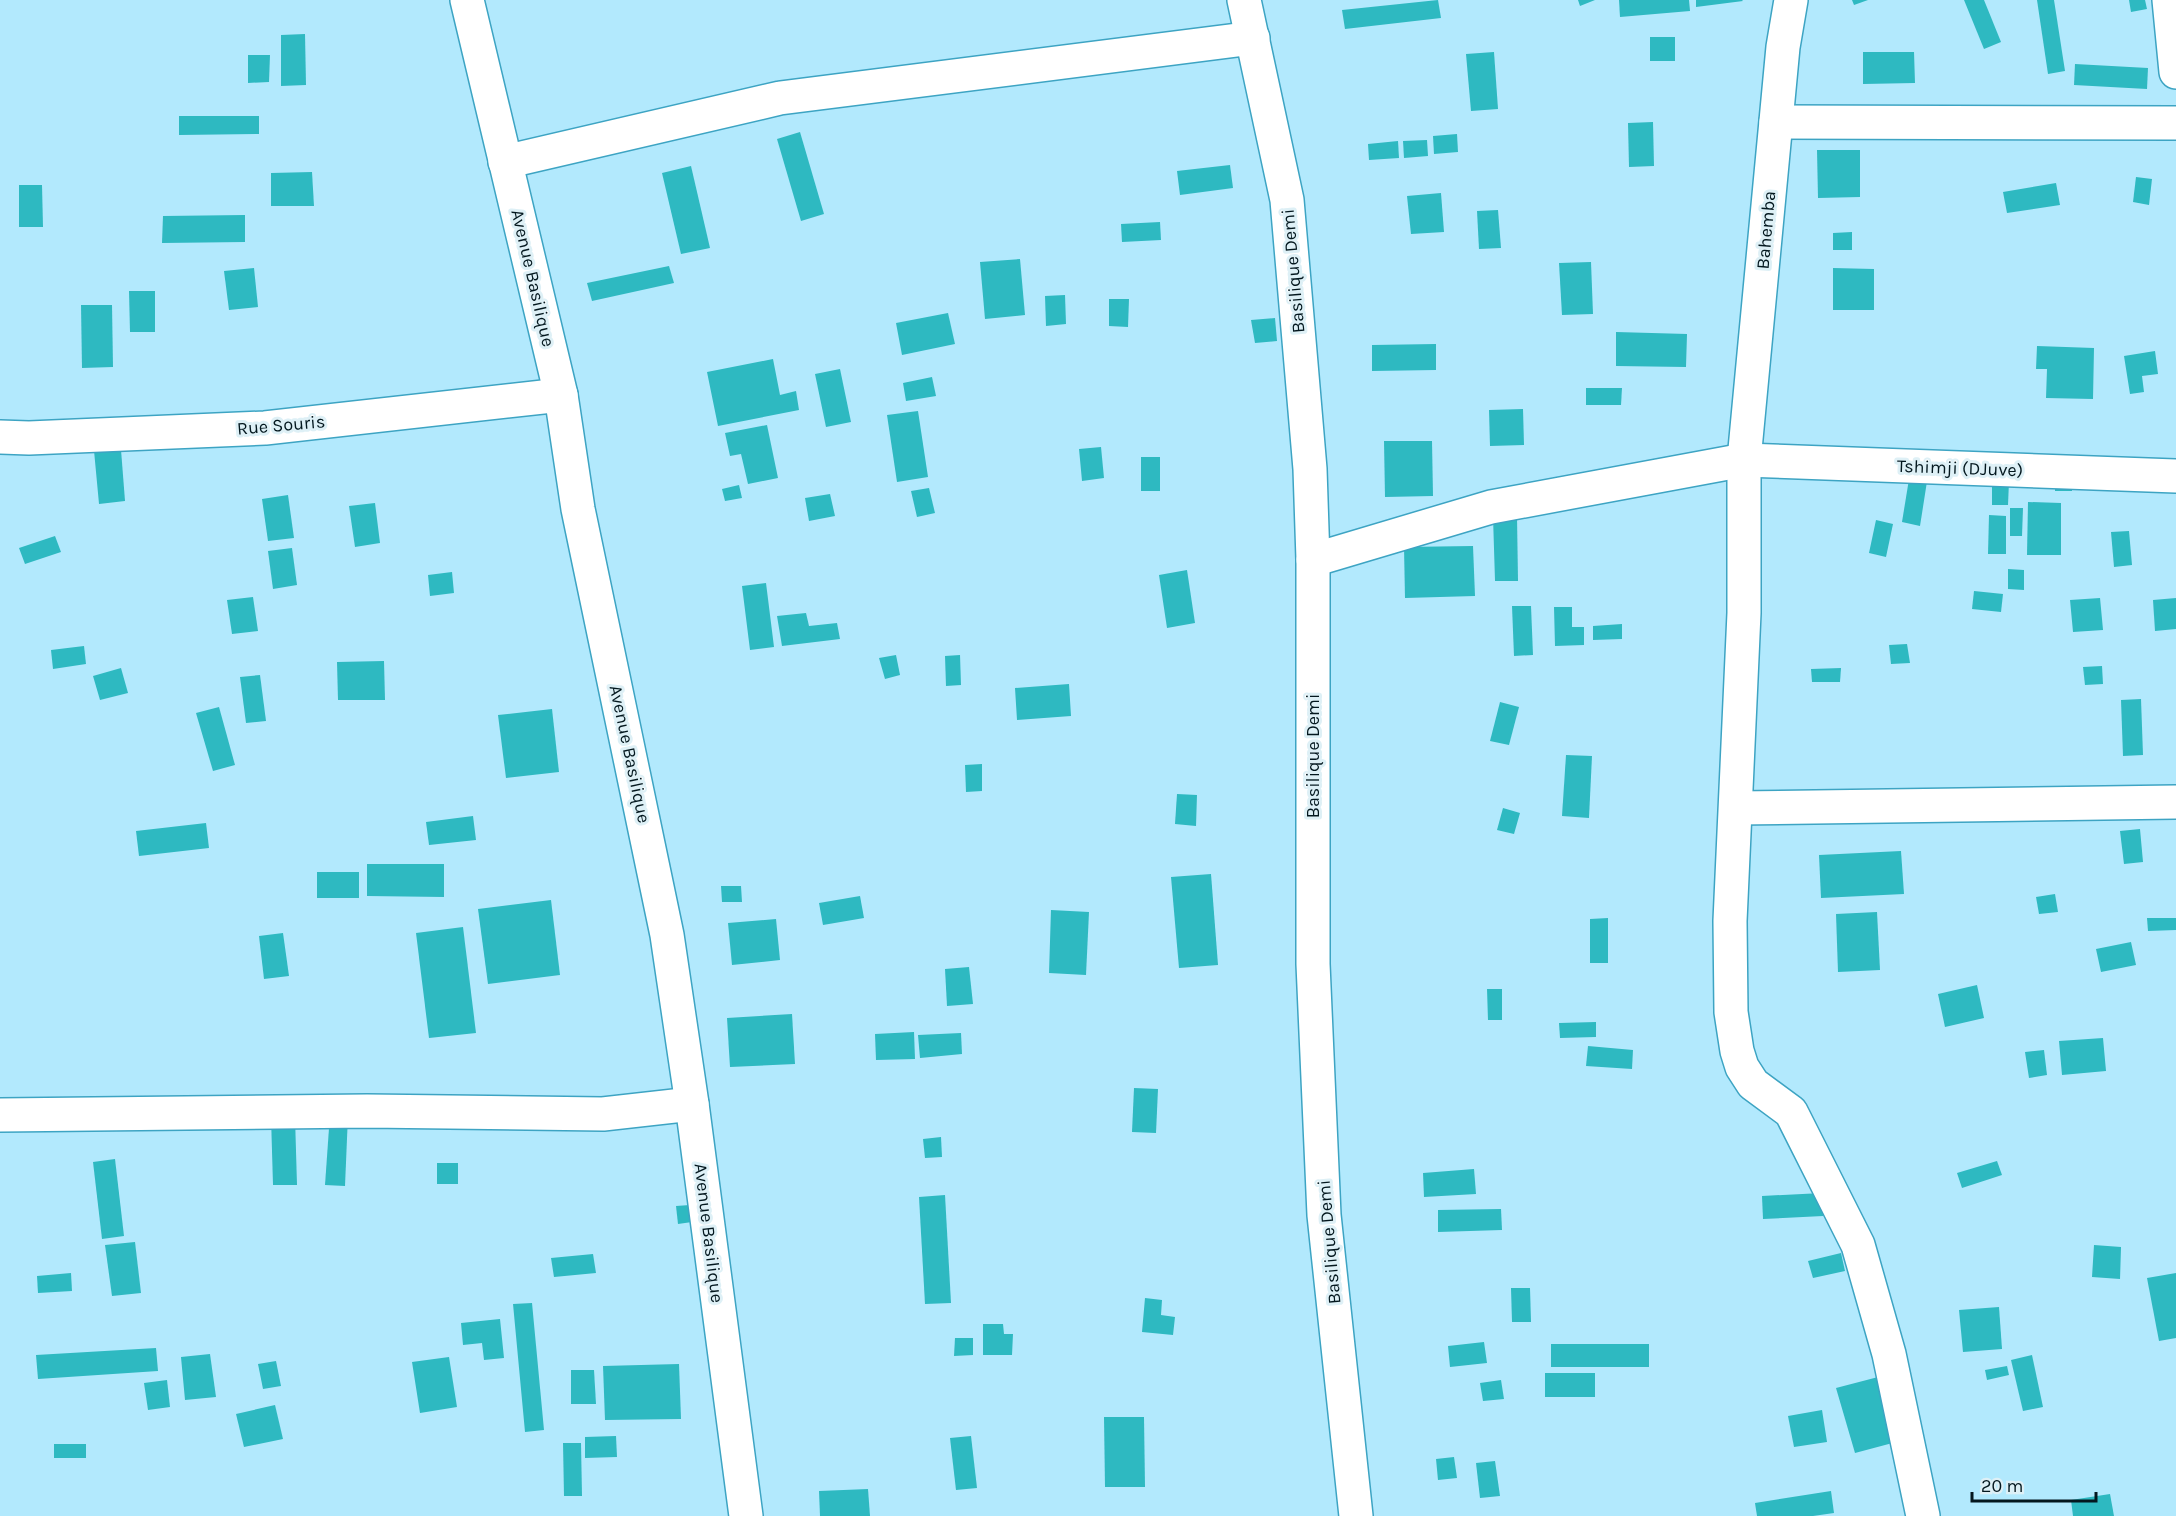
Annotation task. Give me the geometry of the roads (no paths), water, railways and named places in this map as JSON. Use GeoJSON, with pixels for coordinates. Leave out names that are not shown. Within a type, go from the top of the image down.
{"type":"FeatureCollection","features":[{"type":"Feature","properties":{"kind":"street","name":"Avenue Basilique"},"geometry":{"type":"LineString","coordinates":[[467,0],[561,395],[578,509],[667,935],[692,1104],[746,1516]]}},
{"type":"Feature","properties":{"kind":"street","name":"Basilique Demi"},"geometry":{"type":"LineString","coordinates":[[1244,0],[1287,200],[1310,469],[1313,560],[1313,964],[1324,1203],[1356,1516]]}},
{"type":"Feature","properties":{"kind":"street","name":"Bahemba"},"geometry":{"type":"LineString","coordinates":[[1791,0],[1783,47],[1744,460],[1744,613],[1730,933],[1731,1012],[1742,1067],[1753,1084],[1791,1112],[1858,1245],[1889,1354],[1923,1516]]}},
{"type":"Feature","properties":{"kind":"street"},"geometry":{"type":"LineString","coordinates":[[2169,0],[2176,72]]}},
{"type":"Feature","properties":{"kind":"street"},"geometry":{"type":"LineString","coordinates":[[505,162],[780,98],[1253,38]]}},
{"type":"Feature","properties":{"kind":"street"},"geometry":{"type":"LineString","coordinates":[[1776,122],[2176,123]]}},
{"type":"Feature","properties":{"kind":"street","name":"Rue Souris"},"geometry":{"type":"LineString","coordinates":[[0,437],[29,438],[265,428],[561,395]]}},
{"type":"Feature","properties":{"kind":"street","name":"Tshimji (DJuve)"},"geometry":{"type":"LineString","coordinates":[[1313,560],[1491,507],[1744,460],[2176,476]]}},
{"type":"Feature","properties":{"kind":"street"},"geometry":{"type":"LineString","coordinates":[[1736,807],[2176,802]]}},
{"type":"Feature","properties":{"kind":"street"},"geometry":{"type":"LineString","coordinates":[[0,1115],[367,1111],[603,1114],[692,1104]]}}]}
